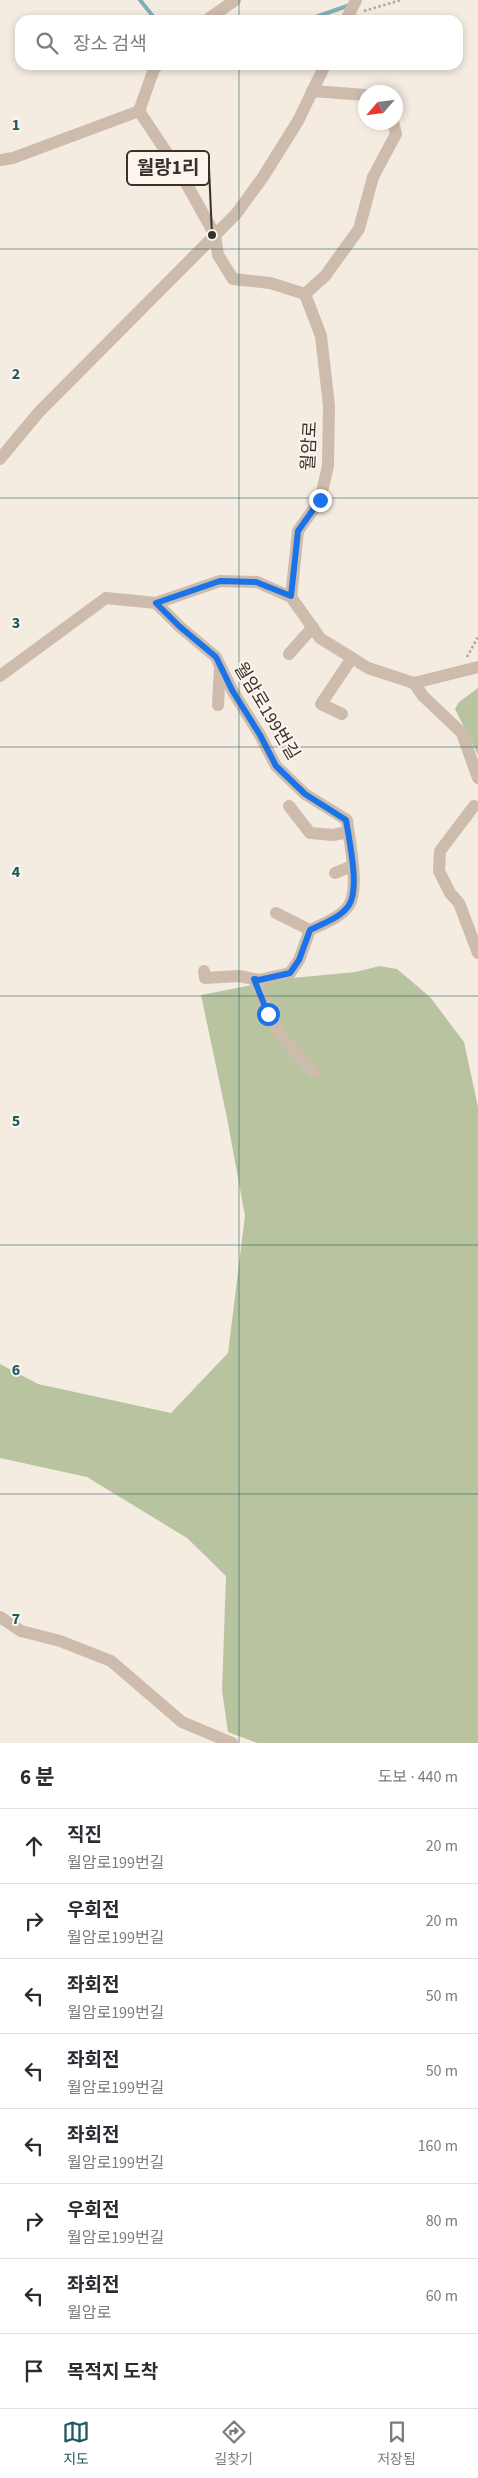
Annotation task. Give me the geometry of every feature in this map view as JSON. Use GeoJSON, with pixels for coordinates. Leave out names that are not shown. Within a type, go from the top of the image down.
{"type":"FeatureCollection","features":[{"type":"Feature","properties":{"kind":"street"},"geometry":{"type":"LineString","coordinates":[[214,15],[235,0]]}},
{"type":"Feature","properties":{"kind":"street"},"geometry":{"type":"LineString","coordinates":[[0,160],[13,158],[139,111],[154,70]]}},
{"type":"Feature","properties":{"kind":"street"},"geometry":{"type":"LineString","coordinates":[[0,459],[39,412],[236,214],[263,177],[298,121],[322,70]]}},
{"type":"Feature","properties":{"kind":"street"},"geometry":{"type":"LineString","coordinates":[[312,91],[358,94]]}},
{"type":"Feature","properties":{"kind":"street"},"geometry":{"type":"LineString","coordinates":[[139,111],[181,174],[215,235],[218,255],[234,279],[270,283],[305,294],[325,276],[359,229],[373,177],[396,134],[395,130]]}},
{"type":"Feature","properties":{"kind":"street","name":"월암로"},"geometry":{"type":"LineString","coordinates":[[291,596],[298,531],[320,500],[328,466],[329,406],[321,336],[305,294]]}},
{"type":"Feature","properties":{"kind":"street"},"geometry":{"type":"LineString","coordinates":[[0,676],[106,598],[156,603],[220,581],[256,582],[291,596],[320,638],[368,668],[414,683],[478,667]]}},
{"type":"Feature","properties":{"kind":"street","name":"월암로199번길"},"geometry":{"type":"LineString","coordinates":[[156,603],[179,626],[216,657],[276,766],[305,794],[346,820],[354,891],[349,906],[329,921],[310,930]]}},
{"type":"Feature","properties":{"kind":"street"},"geometry":{"type":"LineString","coordinates":[[289,654],[313,627]]}},
{"type":"Feature","properties":{"kind":"street"},"geometry":{"type":"LineString","coordinates":[[342,714],[321,704],[352,658]]}},
{"type":"Feature","properties":{"kind":"street"},"geometry":{"type":"LineString","coordinates":[[218,705],[220,666]]}},
{"type":"Feature","properties":{"kind":"street"},"geometry":{"type":"LineString","coordinates":[[414,683],[423,696],[462,733],[478,778]]}},
{"type":"Feature","properties":{"kind":"street"},"geometry":{"type":"LineString","coordinates":[[477,805],[440,851],[439,871],[450,893],[459,903],[478,953]]}},
{"type":"Feature","properties":{"kind":"street"},"geometry":{"type":"LineString","coordinates":[[289,806],[310,833],[333,835],[348,832]]}},
{"type":"Feature","properties":{"kind":"street"},"geometry":{"type":"LineString","coordinates":[[335,874],[352,866]]}},
{"type":"Feature","properties":{"kind":"street"},"geometry":{"type":"LineString","coordinates":[[204,971],[205,978],[239,976],[259,980],[290,973],[299,960],[310,930],[276,913]]}},
{"type":"Feature","properties":{"kind":"street"},"geometry":{"type":"LineString","coordinates":[[254,979],[268,1014],[280,1035],[314,1072]]}},
{"type":"Feature","properties":{"kind":"street"},"geometry":{"type":"LineString","coordinates":[[0,1617],[21,1631],[60,1641],[111,1661],[182,1722],[232,1743]]}},
{"type":"Feature","properties":{"kind":"path"},"geometry":{"type":"LineString","coordinates":[[350,12],[401,0]]}},
{"type":"Feature","properties":{"kind":"path"},"geometry":{"type":"LineString","coordinates":[[464,670],[469,652],[478,636]]}},
{"type":"Feature","properties":{"kind":"green space"},"geometry":{"type":"Polygon","coordinates":[[[478,688],[478,755],[455,709],[459,702],[478,688]]]}},
{"type":"Feature","properties":{"kind":"green space"},"geometry":{"type":"Polygon","coordinates":[[[380,966],[397,969],[430,997],[464,1042],[478,1107],[478,1743],[257,1743],[228,1732],[222,1690],[226,1576],[187,1538],[87,1477],[0,1458],[0,1364],[38,1384],[171,1413],[228,1353],[245,1216],[201,995],[283,979],[355,972],[380,966]]]}},
{"type":"Feature","properties":{"kind":"waterway"},"geometry":{"type":"LineString","coordinates":[[140,0],[152,15]]}},
{"type":"Feature","properties":{"kind":"waterway"},"geometry":{"type":"LineString","coordinates":[[321,15],[350,5]]}},
{"type":"Feature","properties":{"kind":"place","name":"월랑1리"},"geometry":{"type":"Point","coordinates":[212,235]}},
{"type":"Feature","properties":{"kind":"route"},"geometry":{"type":"LineString","coordinates":[[268,1014],[254,979],[259,980],[290,973],[299,960],[310,930],[329,921],[349,906],[354,891],[346,820],[305,794],[276,766],[260,735],[232,690],[216,657],[179,626],[156,603],[220,581],[256,582],[291,596],[298,531],[320,500]]}}]}
